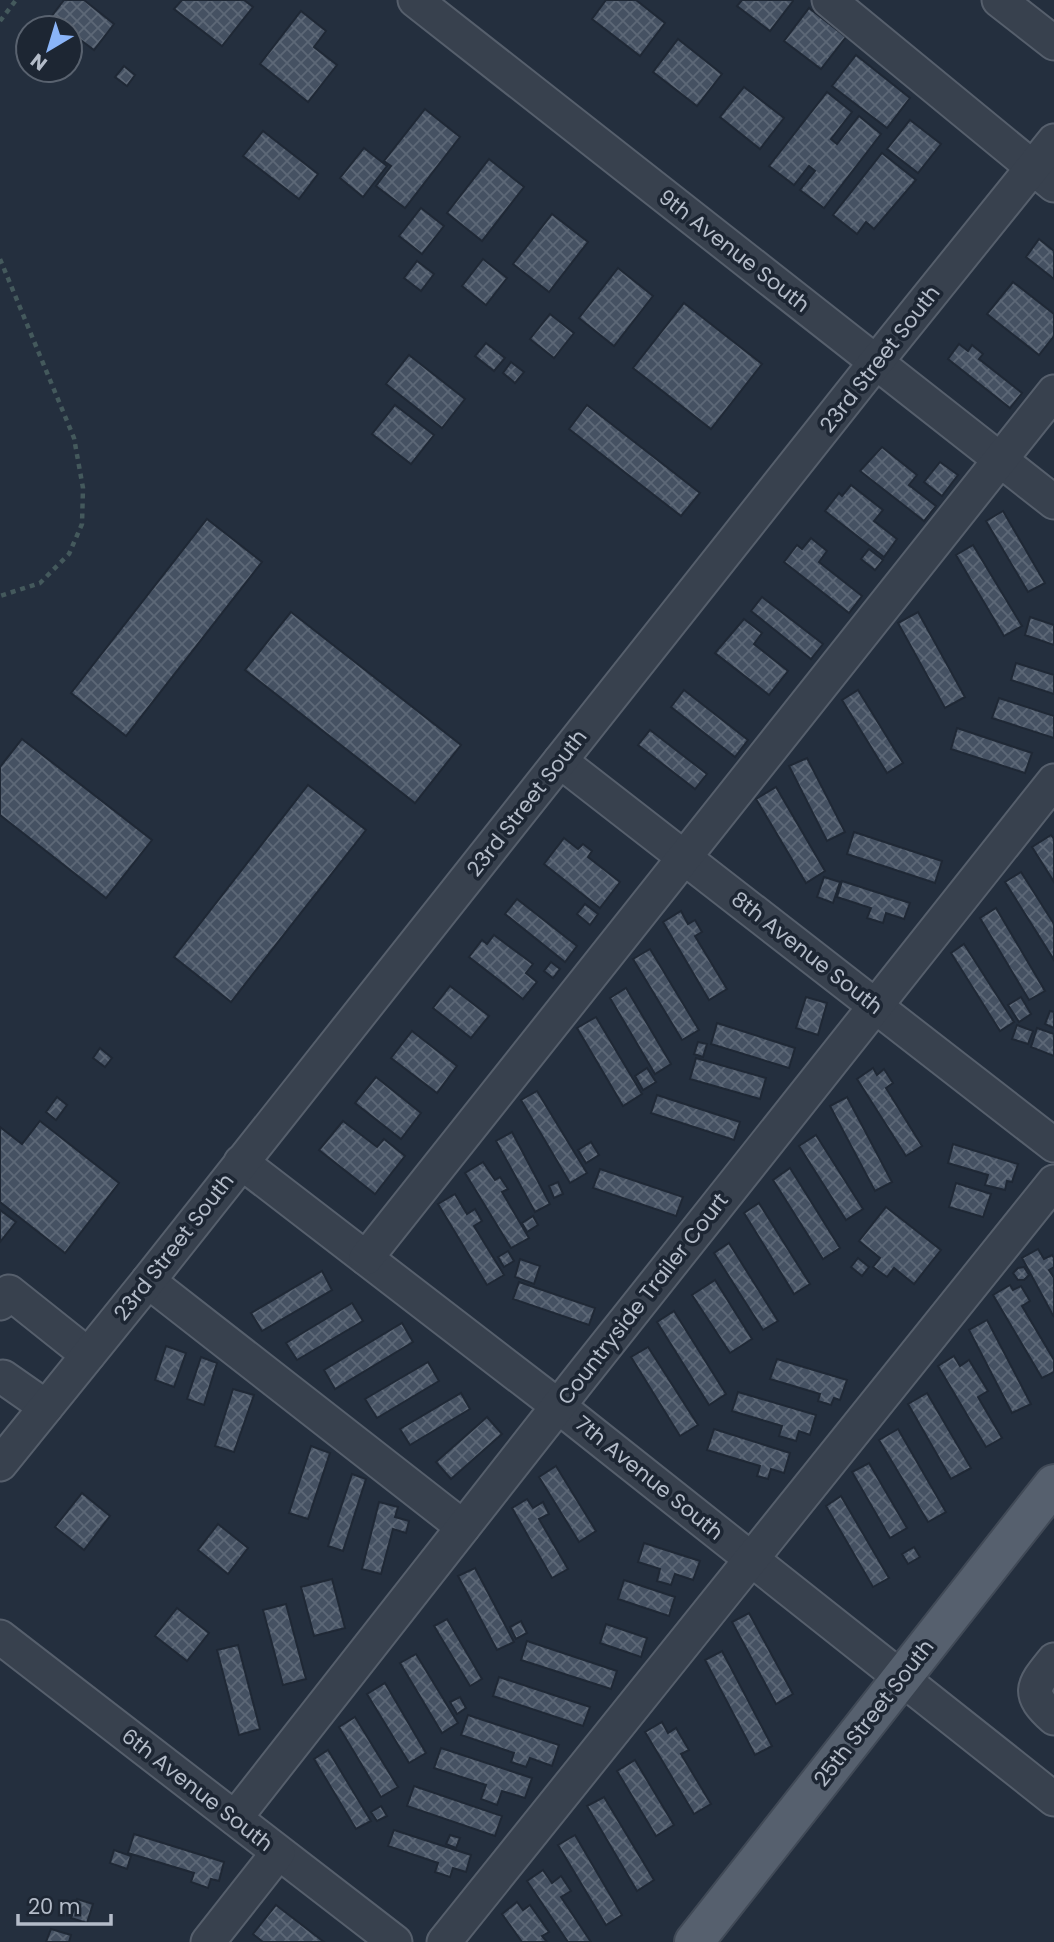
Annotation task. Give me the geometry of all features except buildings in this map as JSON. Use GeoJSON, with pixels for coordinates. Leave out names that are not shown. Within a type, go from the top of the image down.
{"type":"FeatureCollection","features":[{"type":"Feature","properties":{"kind":"main road","name":"25th Street South"},"geometry":{"type":"LineString","coordinates":[[694,1942],[1054,1483]]}},
{"type":"Feature","properties":{"kind":"street","name":"9th Avenue South"},"geometry":{"type":"LineString","coordinates":[[415,0],[1054,502]]}},
{"type":"Feature","properties":{"kind":"street"},"geometry":{"type":"LineString","coordinates":[[829,0],[1043,176]]}},
{"type":"Feature","properties":{"kind":"street"},"geometry":{"type":"LineString","coordinates":[[999,0],[1054,43]]}},
{"type":"Feature","properties":{"kind":"street","name":"23rd Street South"},"geometry":{"type":"LineString","coordinates":[[2,1457],[148,1281],[876,362],[1043,176],[1054,141]]}},
{"type":"Feature","properties":{"kind":"street"},"geometry":{"type":"LineString","coordinates":[[366,1258],[1054,392]]}},
{"type":"Feature","properties":{"kind":"street","name":"8th Avenue South"},"geometry":{"type":"LineString","coordinates":[[559,761],[1054,1145]]}},
{"type":"Feature","properties":{"kind":"street","name":"Countryside Trailer Court"},"geometry":{"type":"LineString","coordinates":[[235,1818],[1054,781]]}},
{"type":"Feature","properties":{"kind":"street","name":"7th Avenue South"},"geometry":{"type":"LineString","coordinates":[[241,1163],[558,1406],[901,1678],[1049,1784]]}},
{"type":"Feature","properties":{"kind":"street"},"geometry":{"type":"LineString","coordinates":[[444,1942],[1054,1182]]}},
{"type":"Feature","properties":{"kind":"street"},"geometry":{"type":"LineString","coordinates":[[148,1281],[463,1527]]}},
{"type":"Feature","properties":{"kind":"street"},"geometry":{"type":"LineString","coordinates":[[0,1303],[9,1292],[88,1355]]}},
{"type":"Feature","properties":{"kind":"street"},"geometry":{"type":"LineString","coordinates":[[1,1378],[46,1406]]}},
{"type":"Feature","properties":{"kind":"street","name":"6th Avenue South"},"geometry":{"type":"LineString","coordinates":[[0,1637],[395,1942]]}},
{"type":"Feature","properties":{"kind":"street"},"geometry":{"type":"LineString","coordinates":[[1054,1660],[1035,1686],[1038,1703],[1054,1718]]}},
{"type":"Feature","properties":{"kind":"street"},"geometry":{"type":"LineString","coordinates":[[208,1942],[278,1853]]}},
{"type":"Feature","properties":{"kind":"path"},"geometry":{"type":"LineString","coordinates":[[0,21],[16,0]]}},
{"type":"Feature","properties":{"kind":"path"},"geometry":{"type":"LineString","coordinates":[[0,259],[74,438],[83,488],[82,524],[69,554],[40,583],[0,596]]}}]}
